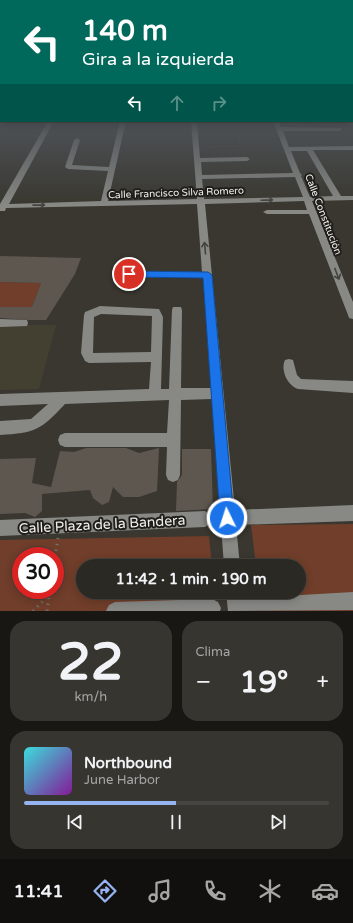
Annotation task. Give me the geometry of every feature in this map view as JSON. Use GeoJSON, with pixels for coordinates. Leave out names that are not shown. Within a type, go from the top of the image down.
{"type":"FeatureCollection","features":[{"type":"Feature","properties":{"kind":"street"},"geometry":{"type":"LineString","coordinates":[[1,208],[35,149]]}},
{"type":"Feature","properties":{"kind":"street"},"geometry":{"type":"LineString","coordinates":[[74,149],[68,167],[112,168]]}},
{"type":"Feature","properties":{"kind":"street"},"geometry":{"type":"LineString","coordinates":[[104,204],[117,149]]}},
{"type":"Feature","properties":{"kind":"street"},"geometry":{"type":"LineString","coordinates":[[197,149],[231,559]]}},
{"type":"Feature","properties":{"kind":"street"},"geometry":{"type":"LineString","coordinates":[[287,149],[298,149]]}},
{"type":"Feature","properties":{"kind":"street","name":"Calle Constitución"},"geometry":{"type":"LineString","coordinates":[[287,149],[299,175],[353,315]]}},
{"type":"Feature","properties":{"kind":"street"},"geometry":{"type":"LineString","coordinates":[[309,149],[338,198]]}},
{"type":"Feature","properties":{"kind":"street"},"geometry":{"type":"LineString","coordinates":[[198,160],[247,159]]}},
{"type":"Feature","properties":{"kind":"street"},"geometry":{"type":"LineString","coordinates":[[199,176],[299,175]]}},
{"type":"Feature","properties":{"kind":"street","name":"Calle Francisco Silva Romero"},"geometry":{"type":"LineString","coordinates":[[1,208],[201,201],[353,198]]}},
{"type":"Feature","properties":{"kind":"street"},"geometry":{"type":"LineString","coordinates":[[267,212],[312,212]]}},
{"type":"Feature","properties":{"kind":"street"},"geometry":{"type":"LineString","coordinates":[[129,274],[208,275]]}},
{"type":"Feature","properties":{"kind":"street"},"geometry":{"type":"LineString","coordinates":[[155,393],[157,357],[158,317],[155,312],[100,310],[90,315],[87,353],[89,358],[157,357]]}},
{"type":"Feature","properties":{"kind":"street"},"geometry":{"type":"LineString","coordinates":[[173,475],[177,310]]}},
{"type":"Feature","properties":{"kind":"street"},"geometry":{"type":"LineString","coordinates":[[0,323],[23,323]]}},
{"type":"Feature","properties":{"kind":"street"},"geometry":{"type":"LineString","coordinates":[[289,364],[292,377],[298,384],[353,387]]}},
{"type":"Feature","properties":{"kind":"street"},"geometry":{"type":"LineString","coordinates":[[0,400],[61,399],[155,393],[218,393]]}},
{"type":"Feature","properties":{"kind":"street"},"geometry":{"type":"LineString","coordinates":[[0,428],[32,426],[41,421],[61,399]]}},
{"type":"Feature","properties":{"kind":"street"},"geometry":{"type":"LineString","coordinates":[[66,440],[174,440]]}},
{"type":"Feature","properties":{"kind":"street"},"geometry":{"type":"LineString","coordinates":[[227,518],[353,513]]}},
{"type":"Feature","properties":{"kind":"street","name":"Calle Plaza de la Bandera"},"geometry":{"type":"LineString","coordinates":[[0,528],[205,519]]}},
{"type":"Feature","properties":{"kind":"street"},"geometry":{"type":"LineString","coordinates":[[238,599],[243,609],[353,601]]}},
{"type":"Feature","properties":{"kind":"street"},"geometry":{"type":"LineString","coordinates":[[115,611],[212,608]]}},
{"type":"Feature","properties":{"kind":"path"},"geometry":{"type":"LineString","coordinates":[[57,547],[60,526]]}},
{"type":"Feature","properties":{"kind":"path"},"geometry":{"type":"LineString","coordinates":[[33,611],[43,599]]}},
{"type":"Feature","properties":{"kind":"path"},"geometry":{"type":"LineString","coordinates":[[47,611],[48,599]]}},
{"type":"Feature","properties":{"kind":"shaded area"},"geometry":{"type":"Polygon","coordinates":[[[0,282],[41,283],[32,307],[0,307],[0,282]]]}},
{"type":"Feature","properties":{"kind":"shaded area"},"geometry":{"type":"Polygon","coordinates":[[[0,325],[56,325],[39,389],[0,390],[0,325]]]}},
{"type":"Feature","properties":{"kind":"shaded area"},"geometry":{"type":"Polygon","coordinates":[[[353,524],[353,611],[261,611],[259,599],[306,599],[306,559],[255,559],[251,525],[353,524]]]}},
{"type":"Feature","properties":{"kind":"shaded area"},"geometry":{"type":"Polygon","coordinates":[[[209,536],[211,559],[76,559],[76,599],[215,599],[216,611],[0,611],[0,540],[209,536]]]}},
{"type":"Feature","properties":{"kind":"building"},"geometry":{"type":"Polygon","coordinates":[[[0,256],[81,258],[75,274],[46,320],[28,320],[0,318],[0,307],[32,307],[41,283],[0,282],[0,256]]]}},
{"type":"Feature","properties":{"kind":"building"},"geometry":{"type":"Polygon","coordinates":[[[86,448],[126,448],[139,453],[159,448],[157,491],[139,497],[123,497],[113,487],[109,502],[102,505],[93,498],[90,490],[42,494],[42,511],[35,517],[25,513],[0,514],[0,459],[36,458],[32,483],[51,487],[60,451],[74,452],[86,448]]]}},
{"type":"Feature","properties":{"kind":"building"},"geometry":{"type":"Polygon","coordinates":[[[182,449],[211,449],[213,509],[176,511],[177,482],[182,475],[182,449]]]}},
{"type":"Feature","properties":{"kind":"route"},"geometry":{"type":"LineString","coordinates":[[129,274],[208,275],[227,518]]}}]}
